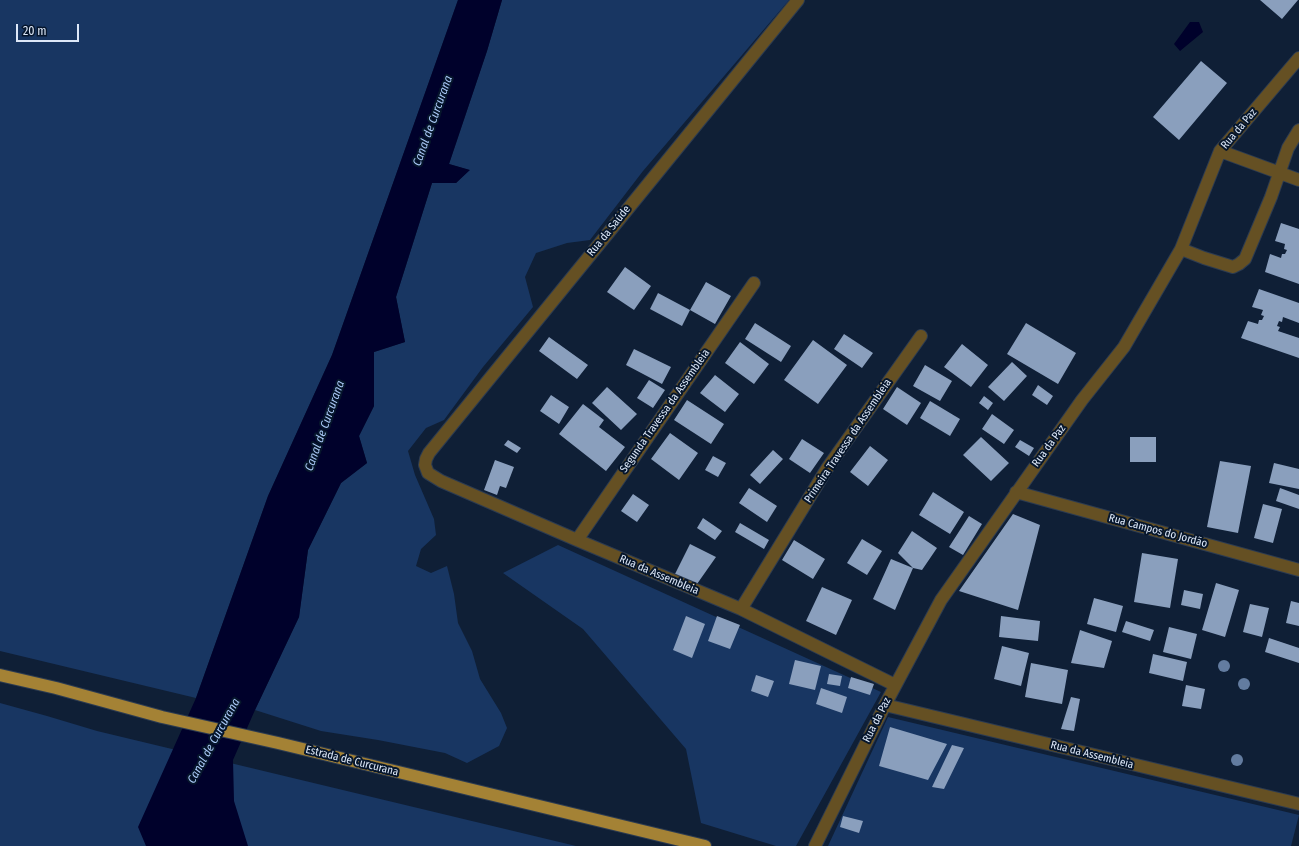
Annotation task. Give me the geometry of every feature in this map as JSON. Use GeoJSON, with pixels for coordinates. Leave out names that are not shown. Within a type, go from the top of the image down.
{"type":"FeatureCollection","features":[{"type":"Feature","properties":{"kind":"main road","name":"Estrada de Curcurana"},"geometry":{"type":"LineString","coordinates":[[0,675],[56,688],[162,717],[278,743],[705,846]]}},
{"type":"Feature","properties":{"kind":"street","name":"Rua da Saúde"},"geometry":{"type":"LineString","coordinates":[[425,465],[429,453],[798,0]]}},
{"type":"Feature","properties":{"kind":"street","name":"Rua da Paz"},"geometry":{"type":"LineString","coordinates":[[814,846],[895,685],[941,600],[1082,400],[1124,347],[1181,249],[1220,151],[1299,58]]}},
{"type":"Feature","properties":{"kind":"street"},"geometry":{"type":"LineString","coordinates":[[1181,249],[1204,258],[1232,266],[1239,264],[1245,259],[1271,197],[1288,148],[1299,130]]}},
{"type":"Feature","properties":{"kind":"street"},"geometry":{"type":"LineString","coordinates":[[1220,151],[1299,180]]}},
{"type":"Feature","properties":{"kind":"street","name":"Segunda Travessa da Assembleia"},"geometry":{"type":"LineString","coordinates":[[577,540],[754,282]]}},
{"type":"Feature","properties":{"kind":"street","name":"Primeira Travessa da Assembleia"},"geometry":{"type":"LineString","coordinates":[[741,609],[828,467],[921,336]]}},
{"type":"Feature","properties":{"kind":"street","name":"Rua da Assembleia"},"geometry":{"type":"LineString","coordinates":[[425,465],[428,473],[441,481],[741,609],[895,685]]}},
{"type":"Feature","properties":{"kind":"street","name":"Rua Campos do Jordão"},"geometry":{"type":"LineString","coordinates":[[1016,492],[1299,570]]}},
{"type":"Feature","properties":{"kind":"street","name":"Rua da Assembleia"},"geometry":{"type":"LineString","coordinates":[[885,705],[1299,804]]}},
{"type":"Feature","properties":{"kind":"shaded area"},"geometry":{"type":"Polygon","coordinates":[[[0,0],[458,0],[332,355],[268,496],[196,698],[0,651],[0,0]]]}},
{"type":"Feature","properties":{"kind":"shaded area"},"geometry":{"type":"Polygon","coordinates":[[[502,0],[789,0],[643,171],[590,240],[567,243],[536,253],[525,277],[533,307],[483,367],[444,420],[426,428],[408,451],[415,475],[434,519],[436,535],[421,549],[416,566],[431,573],[447,566],[454,594],[458,623],[472,651],[480,679],[501,713],[507,728],[499,746],[467,763],[445,753],[321,731],[255,710],[299,617],[308,550],[341,483],[367,463],[359,436],[374,406],[374,352],[405,342],[396,297],[432,183],[456,183],[469,170],[449,164],[487,51],[502,0]]]}},
{"type":"Feature","properties":{"kind":"shaded area"},"geometry":{"type":"Polygon","coordinates":[[[558,545],[881,692],[796,846],[776,846],[701,823],[686,749],[583,629],[503,573],[558,545]]]}},
{"type":"Feature","properties":{"kind":"shaded area"},"geometry":{"type":"Polygon","coordinates":[[[0,703],[97,731],[576,846],[0,846],[0,703]]]}},
{"type":"Feature","properties":{"kind":"shaded area"},"geometry":{"type":"Polygon","coordinates":[[[888,717],[1299,815],[1291,846],[828,846],[888,717]]]}},
{"type":"Feature","properties":{"kind":"water","name":"Canal de Curcurana"},"geometry":{"type":"Polygon","coordinates":[[[458,0],[502,0],[487,51],[449,164],[470,170],[456,183],[432,183],[396,297],[405,342],[374,352],[374,406],[359,436],[367,463],[341,483],[308,550],[299,617],[233,760],[234,801],[248,846],[146,846],[138,827],[196,698],[268,496],[332,355],[458,0]]]}},
{"type":"Feature","properties":{"kind":"water"},"geometry":{"type":"Polygon","coordinates":[[[1190,22],[1199,22],[1203,32],[1180,51],[1174,44],[1190,22]]]}},
{"type":"Feature","properties":{"kind":"building"},"geometry":{"type":"Polygon","coordinates":[[[1260,0],[1298,0],[1282,19],[1260,0]]]}},
{"type":"Feature","properties":{"kind":"building"},"geometry":{"type":"Polygon","coordinates":[[[1201,61],[1227,83],[1179,140],[1153,117],[1201,61]]]}},
{"type":"Feature","properties":{"kind":"building"},"geometry":{"type":"Polygon","coordinates":[[[1281,223],[1299,229],[1299,284],[1265,272],[1270,254],[1281,258],[1282,254],[1285,254],[1287,250],[1284,249],[1285,244],[1275,241],[1281,223]]]}},
{"type":"Feature","properties":{"kind":"building"},"geometry":{"type":"Polygon","coordinates":[[[625,267],[651,286],[634,310],[607,292],[625,267]]]}},
{"type":"Feature","properties":{"kind":"building"},"geometry":{"type":"Polygon","coordinates":[[[706,282],[731,296],[715,324],[690,310],[706,282]]]}},
{"type":"Feature","properties":{"kind":"building"},"geometry":{"type":"Polygon","coordinates":[[[1259,289],[1299,303],[1299,323],[1283,317],[1282,322],[1279,321],[1277,326],[1280,327],[1278,331],[1299,338],[1299,358],[1241,338],[1248,321],[1258,324],[1259,320],[1262,320],[1264,316],[1261,315],[1263,310],[1252,307],[1259,289]]]}},
{"type":"Feature","properties":{"kind":"building"},"geometry":{"type":"Polygon","coordinates":[[[658,293],[690,310],[682,326],[650,309],[658,293]]]}},
{"type":"Feature","properties":{"kind":"building"},"geometry":{"type":"Polygon","coordinates":[[[755,323],[791,346],[781,362],[745,339],[755,323]]]}},
{"type":"Feature","properties":{"kind":"building"},"geometry":{"type":"Polygon","coordinates":[[[1026,323],[1076,353],[1058,384],[1007,354],[1026,323]]]}},
{"type":"Feature","properties":{"kind":"building"},"geometry":{"type":"Polygon","coordinates":[[[844,334],[873,353],[862,368],[834,349],[844,334]]]}},
{"type":"Feature","properties":{"kind":"building"},"geometry":{"type":"Polygon","coordinates":[[[549,337],[588,365],[577,379],[539,351],[549,337]]]}},
{"type":"Feature","properties":{"kind":"building"},"geometry":{"type":"Polygon","coordinates":[[[813,340],[847,365],[818,404],[784,380],[813,340]]]}},
{"type":"Feature","properties":{"kind":"building"},"geometry":{"type":"Polygon","coordinates":[[[740,342],[769,364],[754,384],[725,363],[740,342]]]}},
{"type":"Feature","properties":{"kind":"building"},"geometry":{"type":"Polygon","coordinates":[[[962,344],[988,365],[971,387],[944,367],[962,344]]]}},
{"type":"Feature","properties":{"kind":"building"},"geometry":{"type":"Polygon","coordinates":[[[634,349],[671,367],[662,384],[626,365],[634,349]]]}},
{"type":"Feature","properties":{"kind":"building"},"geometry":{"type":"Polygon","coordinates":[[[1012,362],[1027,376],[1004,401],[988,387],[1012,362]]]}},
{"type":"Feature","properties":{"kind":"building"},"geometry":{"type":"Polygon","coordinates":[[[925,365],[952,381],[940,401],[913,386],[925,365]]]}},
{"type":"Feature","properties":{"kind":"building"},"geometry":{"type":"Polygon","coordinates":[[[715,375],[739,394],[725,412],[700,393],[715,375]]]}},
{"type":"Feature","properties":{"kind":"building"},"geometry":{"type":"Polygon","coordinates":[[[649,380],[665,390],[653,408],[637,398],[649,380]]]}},
{"type":"Feature","properties":{"kind":"building"},"geometry":{"type":"Polygon","coordinates":[[[1038,385],[1053,396],[1047,405],[1032,395],[1038,385]]]}},
{"type":"Feature","properties":{"kind":"building"},"geometry":{"type":"Polygon","coordinates":[[[607,387],[637,414],[621,430],[592,403],[607,387]]]}},
{"type":"Feature","properties":{"kind":"building"},"geometry":{"type":"Polygon","coordinates":[[[897,387],[921,403],[907,425],[883,409],[897,387]]]}},
{"type":"Feature","properties":{"kind":"building"},"geometry":{"type":"Polygon","coordinates":[[[551,395],[569,407],[559,424],[540,411],[551,395]]]}},
{"type":"Feature","properties":{"kind":"building"},"geometry":{"type":"Polygon","coordinates":[[[984,396],[993,403],[988,410],[979,403],[984,396]]]}},
{"type":"Feature","properties":{"kind":"building"},"geometry":{"type":"Polygon","coordinates":[[[687,400],[724,424],[711,444],[674,420],[687,400]]]}},
{"type":"Feature","properties":{"kind":"building"},"geometry":{"type":"Polygon","coordinates":[[[930,401],[960,419],[950,436],[920,418],[930,401]]]}},
{"type":"Feature","properties":{"kind":"building"},"geometry":{"type":"Polygon","coordinates":[[[583,404],[604,420],[599,427],[625,447],[606,471],[559,434],[583,404]]]}},
{"type":"Feature","properties":{"kind":"building"},"geometry":{"type":"Polygon","coordinates":[[[992,414],[1014,430],[1004,444],[982,429],[992,414]]]}},
{"type":"Feature","properties":{"kind":"building"},"geometry":{"type":"Polygon","coordinates":[[[670,433],[698,453],[679,480],[651,459],[670,433]]]}},
{"type":"Feature","properties":{"kind":"building"},"geometry":{"type":"Polygon","coordinates":[[[981,437],[1009,463],[991,481],[963,455],[981,437]]]}},
{"type":"Feature","properties":{"kind":"building"},"geometry":{"type":"Polygon","coordinates":[[[1130,437],[1156,437],[1156,462],[1130,462],[1130,437]]]}},
{"type":"Feature","properties":{"kind":"building"},"geometry":{"type":"Polygon","coordinates":[[[802,439],[824,453],[810,473],[789,459],[802,439]]]}},
{"type":"Feature","properties":{"kind":"building"},"geometry":{"type":"Polygon","coordinates":[[[508,440],[521,448],[517,453],[504,445],[508,440]]]}},
{"type":"Feature","properties":{"kind":"building"},"geometry":{"type":"Polygon","coordinates":[[[1020,440],[1034,448],[1029,456],[1015,447],[1020,440]]]}},
{"type":"Feature","properties":{"kind":"building"},"geometry":{"type":"Polygon","coordinates":[[[870,446],[888,460],[868,486],[850,472],[870,446]]]}},
{"type":"Feature","properties":{"kind":"building"},"geometry":{"type":"Polygon","coordinates":[[[773,450],[783,459],[760,484],[750,475],[773,450]]]}},
{"type":"Feature","properties":{"kind":"building"},"geometry":{"type":"Polygon","coordinates":[[[713,456],[726,463],[718,477],[705,470],[713,456]]]}},
{"type":"Feature","properties":{"kind":"building"},"geometry":{"type":"Polygon","coordinates":[[[495,460],[514,467],[506,488],[500,486],[497,495],[484,490],[495,460]]]}},
{"type":"Feature","properties":{"kind":"building"},"geometry":{"type":"Polygon","coordinates":[[[1220,461],[1251,466],[1238,533],[1207,527],[1220,461]]]}},
{"type":"Feature","properties":{"kind":"building"},"geometry":{"type":"Polygon","coordinates":[[[1274,463],[1299,469],[1299,489],[1269,483],[1274,463]]]}},
{"type":"Feature","properties":{"kind":"building"},"geometry":{"type":"Polygon","coordinates":[[[749,488],[777,506],[767,522],[739,503],[749,488]]]}},
{"type":"Feature","properties":{"kind":"building"},"geometry":{"type":"Polygon","coordinates":[[[1280,488],[1299,495],[1299,509],[1276,501],[1280,488]]]}},
{"type":"Feature","properties":{"kind":"building"},"geometry":{"type":"Polygon","coordinates":[[[933,492],[964,512],[950,534],[919,515],[933,492]]]}},
{"type":"Feature","properties":{"kind":"building"},"geometry":{"type":"Polygon","coordinates":[[[633,494],[649,505],[637,522],[621,511],[633,494]]]}},
{"type":"Feature","properties":{"kind":"building"},"geometry":{"type":"Polygon","coordinates":[[[1263,504],[1282,509],[1273,543],[1254,538],[1263,504]]]}},
{"type":"Feature","properties":{"kind":"building"},"geometry":{"type":"Polygon","coordinates":[[[1013,514],[1040,525],[1018,610],[959,591],[1013,514]]]}},
{"type":"Feature","properties":{"kind":"building"},"geometry":{"type":"Polygon","coordinates":[[[969,516],[982,524],[963,555],[949,547],[969,516]]]}},
{"type":"Feature","properties":{"kind":"building"},"geometry":{"type":"Polygon","coordinates":[[[703,518],[722,531],[715,540],[697,528],[703,518]]]}},
{"type":"Feature","properties":{"kind":"building"},"geometry":{"type":"Polygon","coordinates":[[[740,523],[769,540],[764,549],[735,532],[740,523]]]}},
{"type":"Feature","properties":{"kind":"building"},"geometry":{"type":"Polygon","coordinates":[[[912,531],[937,548],[922,570],[913,568],[898,553],[912,531]]]}},
{"type":"Feature","properties":{"kind":"building"},"geometry":{"type":"Polygon","coordinates":[[[862,539],[882,551],[867,575],[847,563],[862,539]]]}},
{"type":"Feature","properties":{"kind":"building"},"geometry":{"type":"Polygon","coordinates":[[[794,540],[825,559],[813,579],[782,560],[794,540]]]}},
{"type":"Feature","properties":{"kind":"building"},"geometry":{"type":"Polygon","coordinates":[[[690,544],[716,557],[697,584],[673,578],[690,544]]]}},
{"type":"Feature","properties":{"kind":"building"},"geometry":{"type":"Polygon","coordinates":[[[1142,553],[1178,559],[1170,608],[1134,602],[1142,553]]]}},
{"type":"Feature","properties":{"kind":"building"},"geometry":{"type":"Polygon","coordinates":[[[891,559],[913,568],[895,610],[873,599],[891,559]]]}},
{"type":"Feature","properties":{"kind":"building"},"geometry":{"type":"Polygon","coordinates":[[[1216,583],[1239,590],[1225,637],[1202,630],[1216,583]]]}},
{"type":"Feature","properties":{"kind":"building"},"geometry":{"type":"Polygon","coordinates":[[[822,587],[852,600],[836,635],[806,621],[822,587]]]}},
{"type":"Feature","properties":{"kind":"building"},"geometry":{"type":"Polygon","coordinates":[[[1184,590],[1203,594],[1200,609],[1181,605],[1184,590]]]}},
{"type":"Feature","properties":{"kind":"building"},"geometry":{"type":"Polygon","coordinates":[[[1094,598],[1123,606],[1116,632],[1087,624],[1094,598]]]}},
{"type":"Feature","properties":{"kind":"building"},"geometry":{"type":"Polygon","coordinates":[[[1291,601],[1299,603],[1299,626],[1286,623],[1291,601]]]}},
{"type":"Feature","properties":{"kind":"building"},"geometry":{"type":"Polygon","coordinates":[[[1250,604],[1269,608],[1262,637],[1243,632],[1250,604]]]}},
{"type":"Feature","properties":{"kind":"building"},"geometry":{"type":"Polygon","coordinates":[[[686,616],[705,624],[692,658],[673,650],[686,616]]]}},
{"type":"Feature","properties":{"kind":"building"},"geometry":{"type":"Polygon","coordinates":[[[717,616],[740,625],[730,649],[708,641],[717,616]]]}},
{"type":"Feature","properties":{"kind":"building"},"geometry":{"type":"Polygon","coordinates":[[[1001,616],[1040,621],[1038,641],[999,637],[1001,616]]]}},
{"type":"Feature","properties":{"kind":"building"},"geometry":{"type":"Polygon","coordinates":[[[1126,621],[1154,630],[1150,641],[1122,632],[1126,621]]]}},
{"type":"Feature","properties":{"kind":"building"},"geometry":{"type":"Polygon","coordinates":[[[1169,627],[1197,634],[1191,659],[1163,652],[1169,627]]]}},
{"type":"Feature","properties":{"kind":"building"},"geometry":{"type":"Polygon","coordinates":[[[1080,630],[1112,641],[1104,668],[1071,663],[1080,630]]]}},
{"type":"Feature","properties":{"kind":"building"},"geometry":{"type":"Polygon","coordinates":[[[1269,638],[1299,648],[1299,663],[1265,652],[1269,638]]]}},
{"type":"Feature","properties":{"kind":"building"},"geometry":{"type":"Polygon","coordinates":[[[1002,646],[1029,653],[1021,686],[994,679],[1002,646]]]}},
{"type":"Feature","properties":{"kind":"building"},"geometry":{"type":"Polygon","coordinates":[[[1153,654],[1187,662],[1183,681],[1149,673],[1153,654]]]}},
{"type":"Feature","properties":{"kind":"building"},"geometry":{"type":"Polygon","coordinates":[[[795,660],[821,666],[815,690],[789,684],[795,660]]]}},
{"type":"Feature","properties":{"kind":"building"},"geometry":{"type":"Polygon","coordinates":[[[1031,663],[1068,670],[1062,704],[1025,697],[1031,663]]]}},
{"type":"Feature","properties":{"kind":"building"},"geometry":{"type":"Polygon","coordinates":[[[829,674],[842,676],[840,686],[827,684],[829,674]]]}},
{"type":"Feature","properties":{"kind":"building"},"geometry":{"type":"Polygon","coordinates":[[[756,675],[774,681],[768,697],[751,691],[756,675]]]}},
{"type":"Feature","properties":{"kind":"building"},"geometry":{"type":"Polygon","coordinates":[[[851,677],[874,684],[870,695],[848,688],[851,677]]]}},
{"type":"Feature","properties":{"kind":"building"},"geometry":{"type":"Polygon","coordinates":[[[1186,685],[1205,689],[1201,709],[1182,706],[1186,685]]]}},
{"type":"Feature","properties":{"kind":"building"},"geometry":{"type":"Polygon","coordinates":[[[821,688],[847,697],[842,713],[816,704],[821,688]]]}},
{"type":"Feature","properties":{"kind":"building"},"geometry":{"type":"Polygon","coordinates":[[[1071,697],[1080,699],[1074,731],[1061,729],[1071,697]]]}},
{"type":"Feature","properties":{"kind":"building"},"geometry":{"type":"Polygon","coordinates":[[[890,727],[947,744],[928,780],[879,766],[890,727]]]}},
{"type":"Feature","properties":{"kind":"building"},"geometry":{"type":"Polygon","coordinates":[[[952,745],[964,748],[944,789],[932,787],[952,745]]]}},
{"type":"Feature","properties":{"kind":"building"},"geometry":{"type":"Polygon","coordinates":[[[843,816],[863,821],[859,833],[840,827],[843,816]]]}}]}
